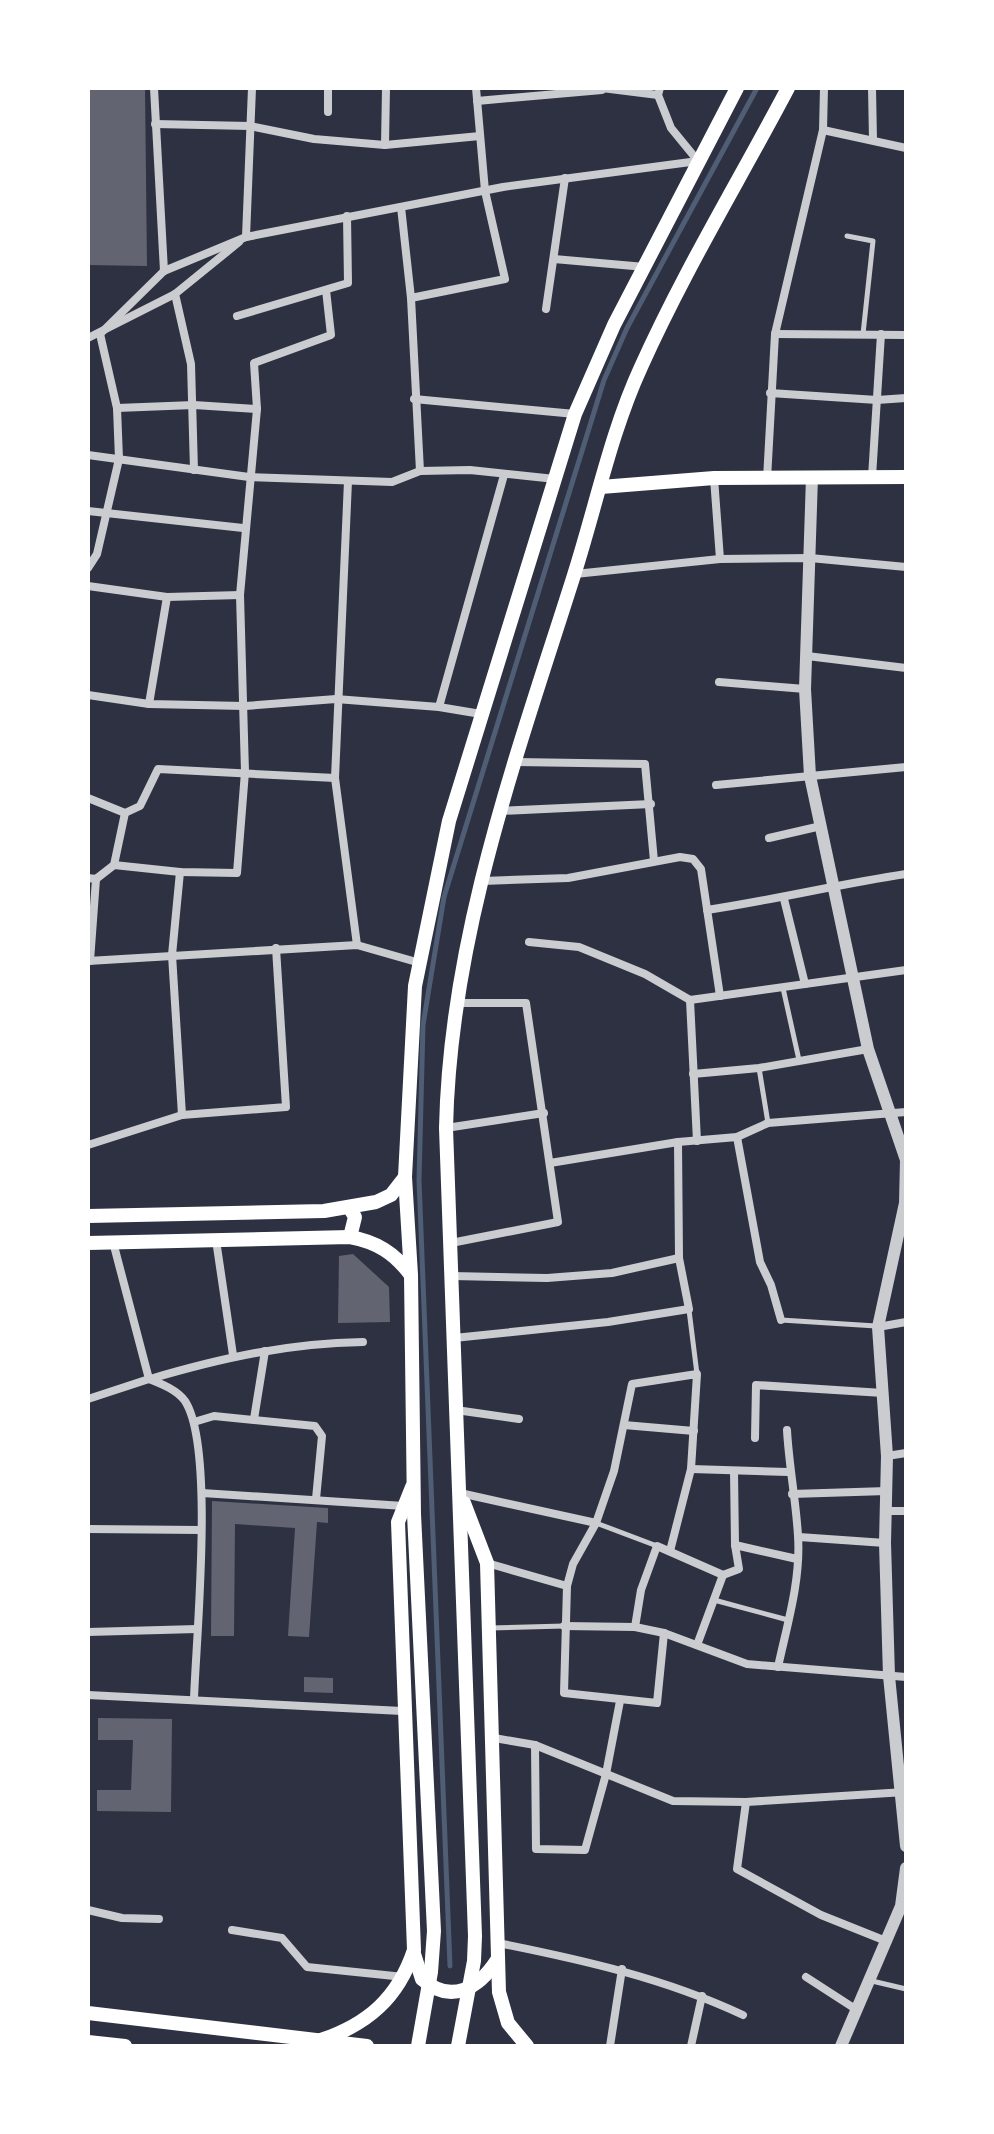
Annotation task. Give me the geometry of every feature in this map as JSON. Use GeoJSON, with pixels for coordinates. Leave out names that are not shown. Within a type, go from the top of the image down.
{"type":"FeatureCollection","features":[{"type":"Feature","properties":{"kind":"main road"},"geometry":{"type":"LineString","coordinates":[[418,2046],[431,1972],[434,1901],[409,1510],[414,1483],[411,1275],[405,1177],[409,1053],[420,963],[449,821],[575,414],[588,379],[737,88]]}},
{"type":"Feature","properties":{"kind":"main road"},"geometry":{"type":"LineString","coordinates":[[458,2046],[474,1961],[475,1936],[446,1128],[447,1088],[457,1003],[500,811],[639,370],[678,290],[788,88]]}},
{"type":"Feature","properties":{"kind":"main road"},"geometry":{"type":"LineString","coordinates":[[601,487],[714,478],[906,477]]}},
{"type":"Feature","properties":{"kind":"main road"},"geometry":{"type":"LineString","coordinates":[[88,1216],[324,1211],[376,1202],[391,1195],[405,1177]]}},
{"type":"Feature","properties":{"kind":"main road"},"geometry":{"type":"LineString","coordinates":[[349,1207],[355,1217],[350,1237]]}},
{"type":"Feature","properties":{"kind":"main road"},"geometry":{"type":"LineString","coordinates":[[88,1243],[350,1237],[383,1248],[398,1258],[411,1275]]}},
{"type":"Feature","properties":{"kind":"main road"},"geometry":{"type":"LineString","coordinates":[[460,1493],[487,1563],[499,1992],[508,2023],[527,2046]]}},
{"type":"Feature","properties":{"kind":"main road"},"geometry":{"type":"LineString","coordinates":[[409,1510],[398,1522],[402,1711],[414,1950],[422,1979],[439,1991],[449,1993],[459,1993],[478,1984],[498,1959]]}},
{"type":"Feature","properties":{"kind":"main road"},"geometry":{"type":"LineString","coordinates":[[321,2040],[349,2030],[376,2012],[405,1977],[414,1950]]}},
{"type":"Feature","properties":{"kind":"main road"},"geometry":{"type":"LineString","coordinates":[[88,2013],[367,2046]]}},
{"type":"Feature","properties":{"kind":"main road"},"geometry":{"type":"LineString","coordinates":[[88,2042],[125,2046]]}},
{"type":"Feature","properties":{"kind":"street"},"geometry":{"type":"LineString","coordinates":[[154,88],[164,271]]}},
{"type":"Feature","properties":{"kind":"street"},"geometry":{"type":"LineString","coordinates":[[88,338],[175,294],[246,237],[252,88]]}},
{"type":"Feature","properties":{"kind":"street"},"geometry":{"type":"LineString","coordinates":[[328,88],[328,112]]}},
{"type":"Feature","properties":{"kind":"street"},"geometry":{"type":"LineString","coordinates":[[385,145],[386,88]]}},
{"type":"Feature","properties":{"kind":"street"},"geometry":{"type":"LineString","coordinates":[[411,298],[505,279],[485,191],[476,88]]}},
{"type":"Feature","properties":{"kind":"street"},"geometry":{"type":"LineString","coordinates":[[767,479],[775,334],[823,130],[824,88]]}},
{"type":"Feature","properties":{"kind":"street"},"geometry":{"type":"LineString","coordinates":[[872,88],[873,140]]}},
{"type":"Feature","properties":{"kind":"street"},"geometry":{"type":"LineString","coordinates":[[477,101],[602,89],[659,91],[671,128],[698,161]]}},
{"type":"Feature","properties":{"kind":"street"},"geometry":{"type":"LineString","coordinates":[[155,124],[250,126],[314,139],[385,145],[480,136]]}},
{"type":"Feature","properties":{"kind":"street"},"geometry":{"type":"LineString","coordinates":[[823,130],[906,148]]}},
{"type":"Feature","properties":{"kind":"street"},"geometry":{"type":"LineString","coordinates":[[100,334],[164,271],[246,237],[485,191],[698,161]]}},
{"type":"Feature","properties":{"kind":"street"},"geometry":{"type":"LineString","coordinates":[[546,309],[565,178]]}},
{"type":"Feature","properties":{"kind":"street"},"geometry":{"type":"LineString","coordinates":[[401,207],[411,298],[420,471]]}},
{"type":"Feature","properties":{"kind":"street"},"geometry":{"type":"LineString","coordinates":[[237,316],[348,283],[347,216]]}},
{"type":"Feature","properties":{"kind":"street"},"geometry":{"type":"LineString","coordinates":[[554,259],[645,267]]}},
{"type":"Feature","properties":{"kind":"street"},"geometry":{"type":"LineString","coordinates":[[326,290],[331,335],[254,363],[257,409],[243,528],[240,595],[245,772],[237,873],[180,872],[114,865],[92,878],[89,961],[357,945],[420,963]]}},
{"type":"Feature","properties":{"kind":"street"},"geometry":{"type":"LineString","coordinates":[[175,294],[191,364],[194,470]]}},
{"type":"Feature","properties":{"kind":"street"},"geometry":{"type":"LineString","coordinates":[[88,568],[97,554],[119,459],[117,408],[100,334]]}},
{"type":"Feature","properties":{"kind":"street"},"geometry":{"type":"LineString","coordinates":[[775,334],[906,335]]}},
{"type":"Feature","properties":{"kind":"street"},"geometry":{"type":"LineString","coordinates":[[872,477],[881,334]]}},
{"type":"Feature","properties":{"kind":"street"},"geometry":{"type":"LineString","coordinates":[[770,393],[877,400],[906,398]]}},
{"type":"Feature","properties":{"kind":"street"},"geometry":{"type":"LineString","coordinates":[[414,399],[575,414]]}},
{"type":"Feature","properties":{"kind":"street"},"geometry":{"type":"LineString","coordinates":[[117,408],[194,405],[257,409]]}},
{"type":"Feature","properties":{"kind":"street"},"geometry":{"type":"LineString","coordinates":[[88,455],[249,477],[392,482],[420,471],[470,470],[555,479]]}},
{"type":"Feature","properties":{"kind":"street"},"geometry":{"type":"LineString","coordinates":[[439,707],[504,475]]}},
{"type":"Feature","properties":{"kind":"street"},"geometry":{"type":"LineString","coordinates":[[812,477],[805,689],[810,776],[868,1049],[899,1114],[906,1160],[905,1203],[878,1327],[887,1456],[885,1543],[889,1676],[904,1792],[906,1846]]}},
{"type":"Feature","properties":{"kind":"street"},"geometry":{"type":"LineString","coordinates":[[714,478],[720,559]]}},
{"type":"Feature","properties":{"kind":"street"},"geometry":{"type":"LineString","coordinates":[[348,481],[336,699],[335,778],[357,945]]}},
{"type":"Feature","properties":{"kind":"street"},"geometry":{"type":"LineString","coordinates":[[88,511],[243,528]]}},
{"type":"Feature","properties":{"kind":"street"},"geometry":{"type":"LineString","coordinates":[[575,574],[720,559],[810,558],[906,567]]}},
{"type":"Feature","properties":{"kind":"street"},"geometry":{"type":"LineString","coordinates":[[88,586],[167,597],[240,595]]}},
{"type":"Feature","properties":{"kind":"street"},"geometry":{"type":"LineString","coordinates":[[149,704],[167,597]]}},
{"type":"Feature","properties":{"kind":"street"},"geometry":{"type":"LineString","coordinates":[[807,656],[906,668]]}},
{"type":"Feature","properties":{"kind":"street"},"geometry":{"type":"LineString","coordinates":[[719,682],[805,689]]}},
{"type":"Feature","properties":{"kind":"street"},"geometry":{"type":"LineString","coordinates":[[88,695],[149,704],[245,706],[336,699],[439,707],[481,714]]}},
{"type":"Feature","properties":{"kind":"street"},"geometry":{"type":"LineString","coordinates":[[516,762],[645,764],[654,861]]}},
{"type":"Feature","properties":{"kind":"street"},"geometry":{"type":"LineString","coordinates":[[716,785],[906,767]]}},
{"type":"Feature","properties":{"kind":"street"},"geometry":{"type":"LineString","coordinates":[[88,798],[125,813],[140,806],[158,769],[335,778]]}},
{"type":"Feature","properties":{"kind":"street"},"geometry":{"type":"LineString","coordinates":[[500,811],[651,804]]}},
{"type":"Feature","properties":{"kind":"street"},"geometry":{"type":"LineString","coordinates":[[114,865],[125,813]]}},
{"type":"Feature","properties":{"kind":"street"},"geometry":{"type":"LineString","coordinates":[[769,838],[821,826]]}},
{"type":"Feature","properties":{"kind":"street"},"geometry":{"type":"LineString","coordinates":[[482,881],[568,878],[680,857],[693,859],[701,869],[720,996]]}},
{"type":"Feature","properties":{"kind":"street"},"geometry":{"type":"LineString","coordinates":[[180,872],[172,955],[182,1115]]}},
{"type":"Feature","properties":{"kind":"street"},"geometry":{"type":"LineString","coordinates":[[707,910],[784,899],[834,885],[906,874]]}},
{"type":"Feature","properties":{"kind":"street"},"geometry":{"type":"LineString","coordinates":[[784,899],[805,984]]}},
{"type":"Feature","properties":{"kind":"street"},"geometry":{"type":"LineString","coordinates":[[529,942],[579,947],[645,974],[690,1000],[906,970]]}},
{"type":"Feature","properties":{"kind":"street"},"geometry":{"type":"LineString","coordinates":[[88,1145],[182,1115],[286,1107],[276,948]]}},
{"type":"Feature","properties":{"kind":"street"},"geometry":{"type":"LineString","coordinates":[[690,1000],[697,1141]]}},
{"type":"Feature","properties":{"kind":"street"},"geometry":{"type":"LineString","coordinates":[[451,1243],[558,1222],[526,1003],[457,1003]]}},
{"type":"Feature","properties":{"kind":"street"},"geometry":{"type":"LineString","coordinates":[[693,1074],[759,1068],[868,1049]]}},
{"type":"Feature","properties":{"kind":"street"},"geometry":{"type":"LineString","coordinates":[[446,1128],[544,1113]]}},
{"type":"Feature","properties":{"kind":"street"},"geometry":{"type":"LineString","coordinates":[[550,1163],[678,1142],[737,1137],[768,1123],[899,1114]]}},
{"type":"Feature","properties":{"kind":"street"},"geometry":{"type":"LineString","coordinates":[[737,1137],[760,1262],[771,1285],[781,1320]]}},
{"type":"Feature","properties":{"kind":"street"},"geometry":{"type":"LineString","coordinates":[[454,1338],[608,1322],[689,1309],[679,1258],[678,1142]]}},
{"type":"Feature","properties":{"kind":"street"},"geometry":{"type":"LineString","coordinates":[[216,1240],[233,1355]]}},
{"type":"Feature","properties":{"kind":"street"},"geometry":{"type":"LineString","coordinates":[[113,1242],[149,1379],[174,1391],[185,1401],[194,1422],[202,1493],[194,1699]]}},
{"type":"Feature","properties":{"kind":"street"},"geometry":{"type":"LineString","coordinates":[[452,1276],[547,1278],[612,1273],[679,1258]]}},
{"type":"Feature","properties":{"kind":"street"},"geometry":{"type":"LineString","coordinates":[[878,1327],[906,1322]]}},
{"type":"Feature","properties":{"kind":"street"},"geometry":{"type":"LineString","coordinates":[[88,1399],[233,1355],[312,1343],[363,1342]]}},
{"type":"Feature","properties":{"kind":"street"},"geometry":{"type":"LineString","coordinates":[[254,1419],[265,1351]]}},
{"type":"Feature","properties":{"kind":"street"},"geometry":{"type":"LineString","coordinates":[[664,1633],[657,1703],[564,1693],[567,1586],[573,1564],[596,1523],[614,1471],[632,1384],[697,1374],[691,1469],[670,1551]]}},
{"type":"Feature","properties":{"kind":"street"},"geometry":{"type":"LineString","coordinates":[[755,1438],[756,1385],[883,1393]]}},
{"type":"Feature","properties":{"kind":"street"},"geometry":{"type":"LineString","coordinates":[[456,1410],[519,1419]]}},
{"type":"Feature","properties":{"kind":"street"},"geometry":{"type":"LineString","coordinates":[[194,1422],[214,1416],[315,1426],[319,1430],[316,1499]]}},
{"type":"Feature","properties":{"kind":"street"},"geometry":{"type":"LineString","coordinates":[[624,1425],[694,1431]]}},
{"type":"Feature","properties":{"kind":"street"},"geometry":{"type":"LineString","coordinates":[[778,1667],[799,1537],[788,1472],[787,1430]]}},
{"type":"Feature","properties":{"kind":"street"},"geometry":{"type":"LineString","coordinates":[[887,1456],[906,1453]]}},
{"type":"Feature","properties":{"kind":"street"},"geometry":{"type":"LineString","coordinates":[[691,1469],[788,1472]]}},
{"type":"Feature","properties":{"kind":"street"},"geometry":{"type":"LineString","coordinates":[[635,1627],[641,1590],[657,1546],[723,1575],[739,1569],[735,1545],[734,1471]]}},
{"type":"Feature","properties":{"kind":"street"},"geometry":{"type":"LineString","coordinates":[[792,1494],[887,1491]]}},
{"type":"Feature","properties":{"kind":"street"},"geometry":{"type":"LineString","coordinates":[[202,1493],[316,1499],[409,1510]]}},
{"type":"Feature","properties":{"kind":"street"},"geometry":{"type":"LineString","coordinates":[[460,1493],[596,1523]]}},
{"type":"Feature","properties":{"kind":"street"},"geometry":{"type":"LineString","coordinates":[[887,1511],[906,1511]]}},
{"type":"Feature","properties":{"kind":"street"},"geometry":{"type":"LineString","coordinates":[[88,1529],[201,1530]]}},
{"type":"Feature","properties":{"kind":"street"},"geometry":{"type":"LineString","coordinates":[[799,1537],[885,1543]]}},
{"type":"Feature","properties":{"kind":"street"},"geometry":{"type":"LineString","coordinates":[[735,1545],[797,1559]]}},
{"type":"Feature","properties":{"kind":"street"},"geometry":{"type":"LineString","coordinates":[[487,1563],[567,1586]]}},
{"type":"Feature","properties":{"kind":"street"},"geometry":{"type":"LineString","coordinates":[[697,1645],[723,1575]]}},
{"type":"Feature","properties":{"kind":"street"},"geometry":{"type":"LineString","coordinates":[[564,1626],[635,1627],[664,1633],[747,1664],[906,1677]]}},
{"type":"Feature","properties":{"kind":"street"},"geometry":{"type":"LineString","coordinates":[[88,1632],[197,1629]]}},
{"type":"Feature","properties":{"kind":"street"},"geometry":{"type":"LineString","coordinates":[[88,1695],[402,1711]]}},
{"type":"Feature","properties":{"kind":"street"},"geometry":{"type":"LineString","coordinates":[[535,1745],[536,1849],[585,1850],[606,1774],[620,1701]]}},
{"type":"Feature","properties":{"kind":"street"},"geometry":{"type":"LineString","coordinates":[[494,1738],[535,1745],[673,1801],[746,1802],[904,1792]]}},
{"type":"Feature","properties":{"kind":"street"},"geometry":{"type":"LineString","coordinates":[[746,1802],[737,1869],[821,1915],[886,1941]]}},
{"type":"Feature","properties":{"kind":"street"},"geometry":{"type":"LineString","coordinates":[[841,2046],[903,1907],[906,1868]]}},
{"type":"Feature","properties":{"kind":"street"},"geometry":{"type":"LineString","coordinates":[[88,1910],[122,1918],[159,1919]]}},
{"type":"Feature","properties":{"kind":"street"},"geometry":{"type":"LineString","coordinates":[[232,1930],[282,1938],[300,1963],[318,1970],[405,1977]]}},
{"type":"Feature","properties":{"kind":"street"},"geometry":{"type":"LineString","coordinates":[[498,1943],[622,1969],[702,1996],[743,2015]]}},
{"type":"Feature","properties":{"kind":"street"},"geometry":{"type":"LineString","coordinates":[[610,2046],[622,1969]]}},
{"type":"Feature","properties":{"kind":"street"},"geometry":{"type":"LineString","coordinates":[[806,1977],[857,2010]]}},
{"type":"Feature","properties":{"kind":"street"},"geometry":{"type":"LineString","coordinates":[[691,2046],[702,1996]]}},
{"type":"Feature","properties":{"kind":"lane"},"geometry":{"type":"LineString","coordinates":[[847,236],[873,241],[863,334]]}},
{"type":"Feature","properties":{"kind":"lane"},"geometry":{"type":"LineString","coordinates":[[782,987],[799,1061]]}},
{"type":"Feature","properties":{"kind":"lane"},"geometry":{"type":"LineString","coordinates":[[759,1068],[768,1123]]}},
{"type":"Feature","properties":{"kind":"lane"},"geometry":{"type":"LineString","coordinates":[[689,1309],[697,1374]]}},
{"type":"Feature","properties":{"kind":"lane"},"geometry":{"type":"LineString","coordinates":[[781,1320],[878,1327]]}},
{"type":"Feature","properties":{"kind":"lane"},"geometry":{"type":"LineString","coordinates":[[596,1523],[657,1546]]}},
{"type":"Feature","properties":{"kind":"lane"},"geometry":{"type":"LineString","coordinates":[[714,1600],[788,1620]]}},
{"type":"Feature","properties":{"kind":"lane"},"geometry":{"type":"LineString","coordinates":[[489,1628],[564,1626]]}},
{"type":"Feature","properties":{"kind":"lane"},"geometry":{"type":"LineString","coordinates":[[869,1981],[906,1989]]}},
{"type":"Feature","properties":{"kind":"building"},"geometry":{"type":"Polygon","coordinates":[[[88,88],[145,88],[147,266],[88,265],[88,88]]]}},
{"type":"Feature","properties":{"kind":"building"},"geometry":{"type":"Polygon","coordinates":[[[353,1254],[389,1287],[390,1322],[338,1323],[339,1256],[353,1254]]]}},
{"type":"Feature","properties":{"kind":"building"},"geometry":{"type":"Polygon","coordinates":[[[212,1501],[328,1508],[328,1523],[317,1522],[309,1637],[288,1636],[295,1528],[235,1524],[234,1636],[211,1636],[212,1501]]]}},
{"type":"Feature","properties":{"kind":"building"},"geometry":{"type":"Polygon","coordinates":[[[304,1677],[333,1678],[333,1693],[304,1692],[304,1677]]]}},
{"type":"Feature","properties":{"kind":"building"},"geometry":{"type":"Polygon","coordinates":[[[98,1718],[172,1719],[171,1812],[97,1811],[97,1790],[131,1790],[133,1740],[98,1740],[98,1718]]]}},
{"type":"Feature","properties":{"kind":"waterway"},"geometry":{"type":"LineString","coordinates":[[450,1966],[419,1180],[423,1025],[444,897],[604,380],[627,328],[757,88]]}}]}
